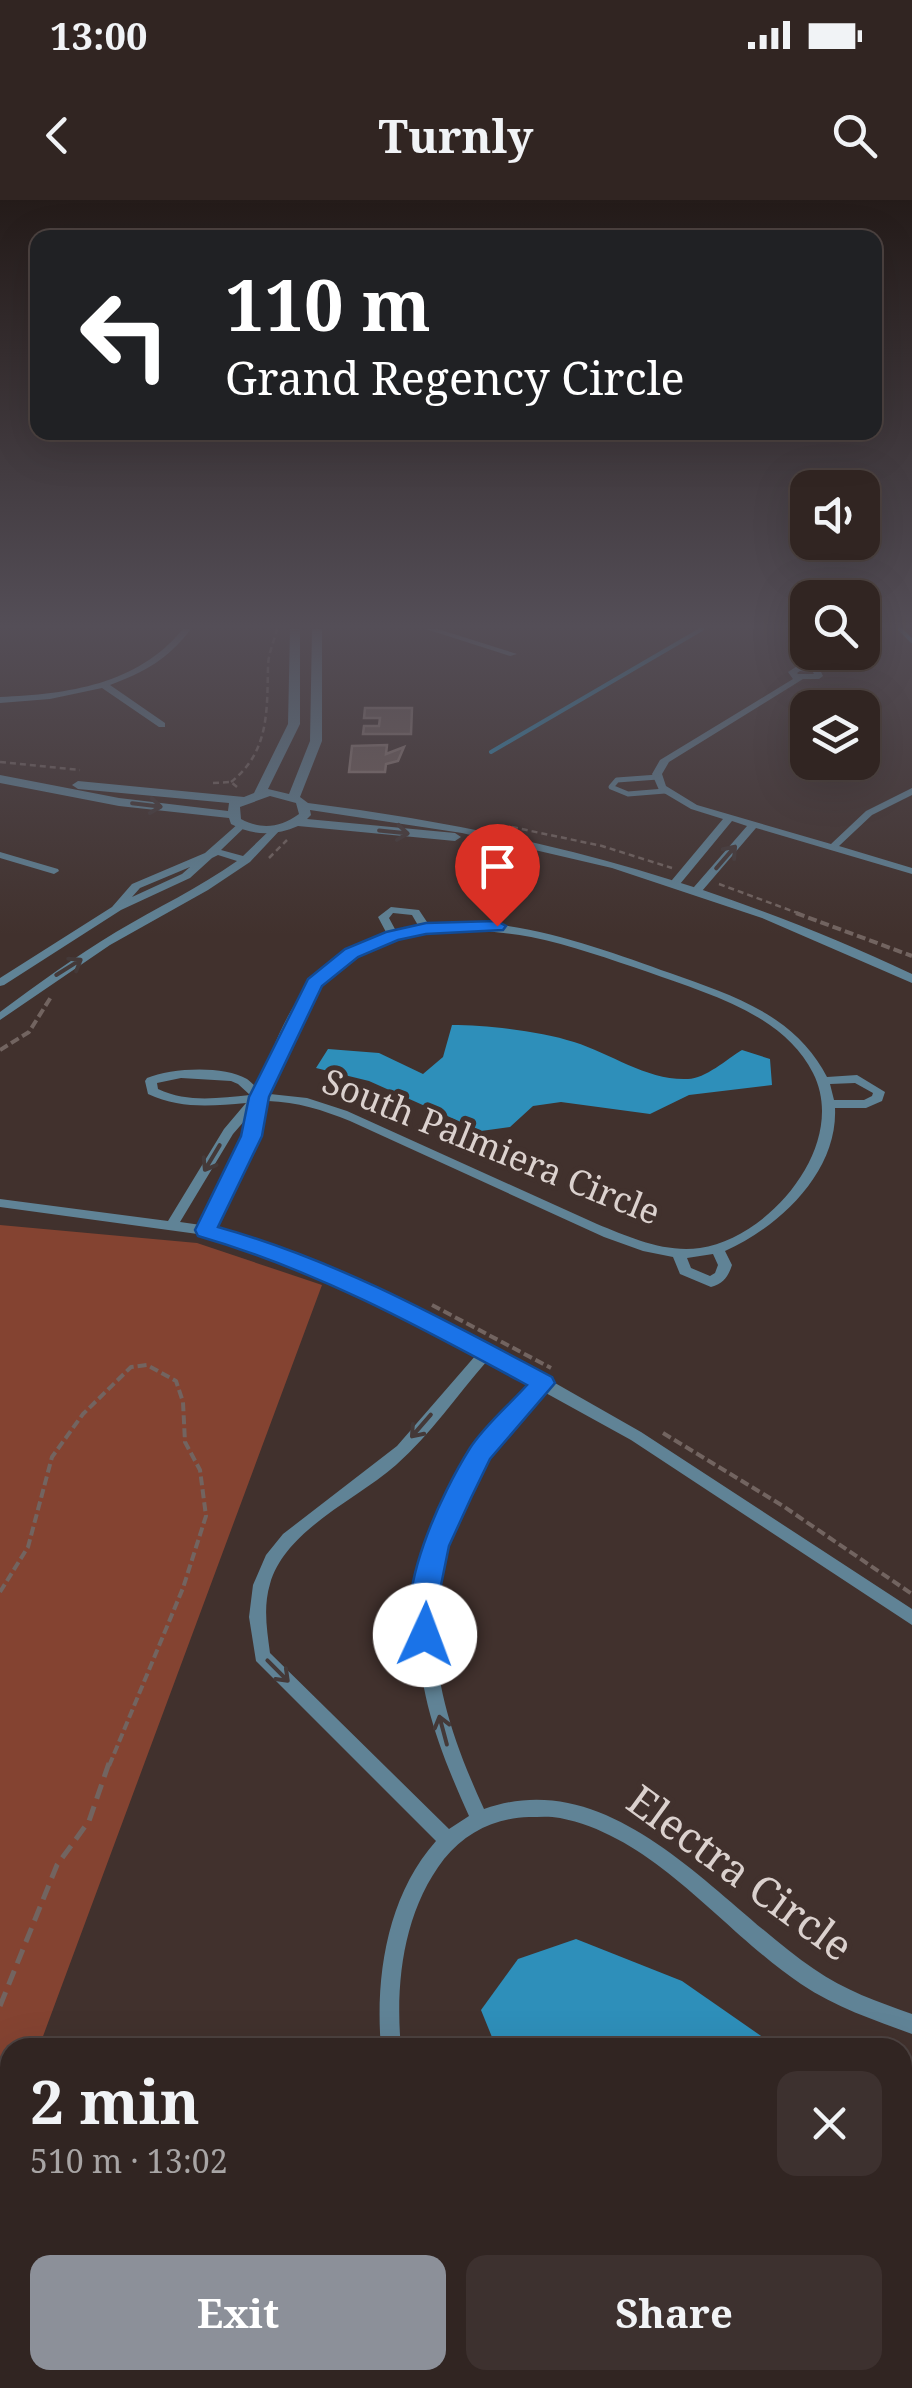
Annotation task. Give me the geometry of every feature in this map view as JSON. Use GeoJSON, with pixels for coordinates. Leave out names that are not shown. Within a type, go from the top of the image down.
{"type":"FeatureCollection","features":[{"type":"Feature","properties":{"kind":"street"},"geometry":{"type":"LineString","coordinates":[[17,782],[240,800],[262,789],[291,731]]}},
{"type":"Feature","properties":{"kind":"street"},"geometry":{"type":"LineString","coordinates":[[294,796],[316,731]]}},
{"type":"Feature","properties":{"kind":"street"},"geometry":{"type":"LineString","coordinates":[[713,731],[659,766],[658,777],[665,791],[681,801],[730,817],[912,870]]}},
{"type":"Feature","properties":{"kind":"street"},"geometry":{"type":"LineString","coordinates":[[0,778],[237,820],[272,834]]}},
{"type":"Feature","properties":{"kind":"street"},"geometry":{"type":"LineString","coordinates":[[262,789],[294,796],[305,806],[424,821],[676,882],[801,926],[912,979]]}},
{"type":"Feature","properties":{"kind":"street"},"geometry":{"type":"LineString","coordinates":[[835,845],[869,813],[912,791]]}},
{"type":"Feature","properties":{"kind":"street"},"geometry":{"type":"LineString","coordinates":[[0,983],[116,909],[186,876],[217,852],[237,820],[240,800]]}},
{"type":"Feature","properties":{"kind":"street"},"geometry":{"type":"LineString","coordinates":[[296,822],[305,806]]}},
{"type":"Feature","properties":{"kind":"street"},"geometry":{"type":"LineString","coordinates":[[676,882],[730,817]]}},
{"type":"Feature","properties":{"kind":"street"},"geometry":{"type":"LineString","coordinates":[[0,1017],[142,922],[246,860],[272,834],[296,822],[511,841]]}},
{"type":"Feature","properties":{"kind":"street"},"geometry":{"type":"LineString","coordinates":[[698,889],[754,824]]}},
{"type":"Feature","properties":{"kind":"street"},"geometry":{"type":"LineString","coordinates":[[217,852],[246,860]]}},
{"type":"Feature","properties":{"kind":"street"},"geometry":{"type":"LineString","coordinates":[[0,855],[54,871]]}},
{"type":"Feature","properties":{"kind":"street"},"geometry":{"type":"LineString","coordinates":[[116,909],[142,922]]}},
{"type":"Feature","properties":{"kind":"street","name":"South Palmiera Circle"},"geometry":{"type":"LineString","coordinates":[[393,936],[383,917],[391,910],[415,912],[426,929]]}},
{"type":"Feature","properties":{"kind":"street","name":"South Palmiera Circle"},"geometry":{"type":"LineString","coordinates":[[497,926],[536,933],[572,941],[691,984],[759,1014],[801,1046],[824,1080],[831,1104],[829,1138],[807,1178],[758,1230],[718,1248],[679,1254],[593,1227],[315,1104],[259,1097],[314,983],[352,953],[393,936],[426,929],[497,926]]}},
{"type":"Feature","properties":{"kind":"street"},"geometry":{"type":"LineString","coordinates":[[161,1074],[240,1080],[259,1097],[230,1104],[164,1098],[152,1091],[151,1081],[161,1074]]}},
{"type":"Feature","properties":{"kind":"street"},"geometry":{"type":"LineString","coordinates":[[824,1080],[857,1080],[879,1092],[878,1098],[866,1104],[831,1104]]}},
{"type":"Feature","properties":{"kind":"street"},"geometry":{"type":"LineString","coordinates":[[172,1224],[228,1132],[259,1097]]}},
{"type":"Feature","properties":{"kind":"street"},"geometry":{"type":"LineString","coordinates":[[206,1230],[251,1136],[259,1097]]}},
{"type":"Feature","properties":{"kind":"street"},"geometry":{"type":"LineString","coordinates":[[0,1203],[206,1230],[265,1248],[358,1286],[636,1436],[912,1618]]}},
{"type":"Feature","properties":{"kind":"street","name":"South Palmiera Circle"},"geometry":{"type":"LineString","coordinates":[[679,1254],[685,1271],[711,1282],[721,1276],[725,1265],[718,1248]]}},
{"type":"Feature","properties":{"kind":"street"},"geometry":{"type":"LineString","coordinates":[[446,1839],[262,1656],[255,1621],[260,1583],[275,1551],[308,1518],[390,1462],[486,1353]]}},
{"type":"Feature","properties":{"kind":"street"},"geometry":{"type":"LineString","coordinates":[[480,1820],[452,1761],[439,1714],[430,1674],[424,1600],[436,1546],[480,1453],[543,1383]]}},
{"type":"Feature","properties":{"kind":"street","name":"Electra Circle"},"geometry":{"type":"LineString","coordinates":[[391,2038],[390,2001],[402,1921],[418,1883],[446,1839],[480,1820],[530,1806],[563,1807],[619,1829],[809,1978],[851,2001],[912,2024]]}},
{"type":"Feature","properties":{"kind":"lane"},"geometry":{"type":"LineString","coordinates":[[658,777],[617,780],[611,787],[628,794],[665,791]]}},
{"type":"Feature","properties":{"kind":"path"},"geometry":{"type":"LineString","coordinates":[[230,782],[258,751],[264,731]]}},
{"type":"Feature","properties":{"kind":"path"},"geometry":{"type":"LineString","coordinates":[[225,798],[262,789]]}},
{"type":"Feature","properties":{"kind":"path"},"geometry":{"type":"LineString","coordinates":[[272,834],[314,824]]}},
{"type":"Feature","properties":{"kind":"path"},"geometry":{"type":"LineString","coordinates":[[0,1050],[28,1032],[60,988]]}},
{"type":"Feature","properties":{"kind":"path"},"geometry":{"type":"LineString","coordinates":[[0,1592],[26,1560],[47,1469],[73,1429],[131,1367],[147,1365],[176,1381],[183,1402],[185,1442],[200,1470],[206,1516],[184,1588],[128,1714],[89,1821],[57,1864],[0,2006]]}},
{"type":"Feature","properties":{"kind":"shaded area"},"geometry":{"type":"Polygon","coordinates":[[[0,1225],[197,1243],[322,1285],[42,2038],[0,2038],[0,1225]]]}},
{"type":"Feature","properties":{"kind":"water"},"geometry":{"type":"Polygon","coordinates":[[[452,1025],[513,1029],[560,1038],[644,1071],[673,1078],[701,1076],[742,1050],[770,1059],[772,1085],[689,1095],[650,1114],[561,1102],[533,1106],[510,1127],[481,1131],[369,1081],[316,1068],[328,1049],[379,1053],[423,1074],[443,1057],[452,1025]]]}},
{"type":"Feature","properties":{"kind":"water"},"geometry":{"type":"Polygon","coordinates":[[[576,1939],[682,1981],[764,2038],[492,2038],[481,2010],[518,1959],[576,1939]]]}},
{"type":"Feature","properties":{"kind":"building"},"geometry":{"type":"Polygon","coordinates":[[[363,731],[411,731],[411,734],[363,731]]]}},
{"type":"Feature","properties":{"kind":"building"},"geometry":{"type":"Polygon","coordinates":[[[387,745],[386,754],[404,747],[398,761],[386,764],[385,772],[349,772],[352,746],[387,745]]]}},
{"type":"Feature","properties":{"kind":"waterway"},"geometry":{"type":"LineString","coordinates":[[491,752],[527,731]]}},
{"type":"Feature","properties":{"kind":"route"},"geometry":{"type":"LineString","coordinates":[[425,1635],[424,1600],[436,1546],[458,1498],[480,1453],[543,1383],[376,1294],[265,1248],[206,1230],[251,1136],[259,1097],[314,983],[352,953],[393,936],[426,929],[497,926]]}}]}
